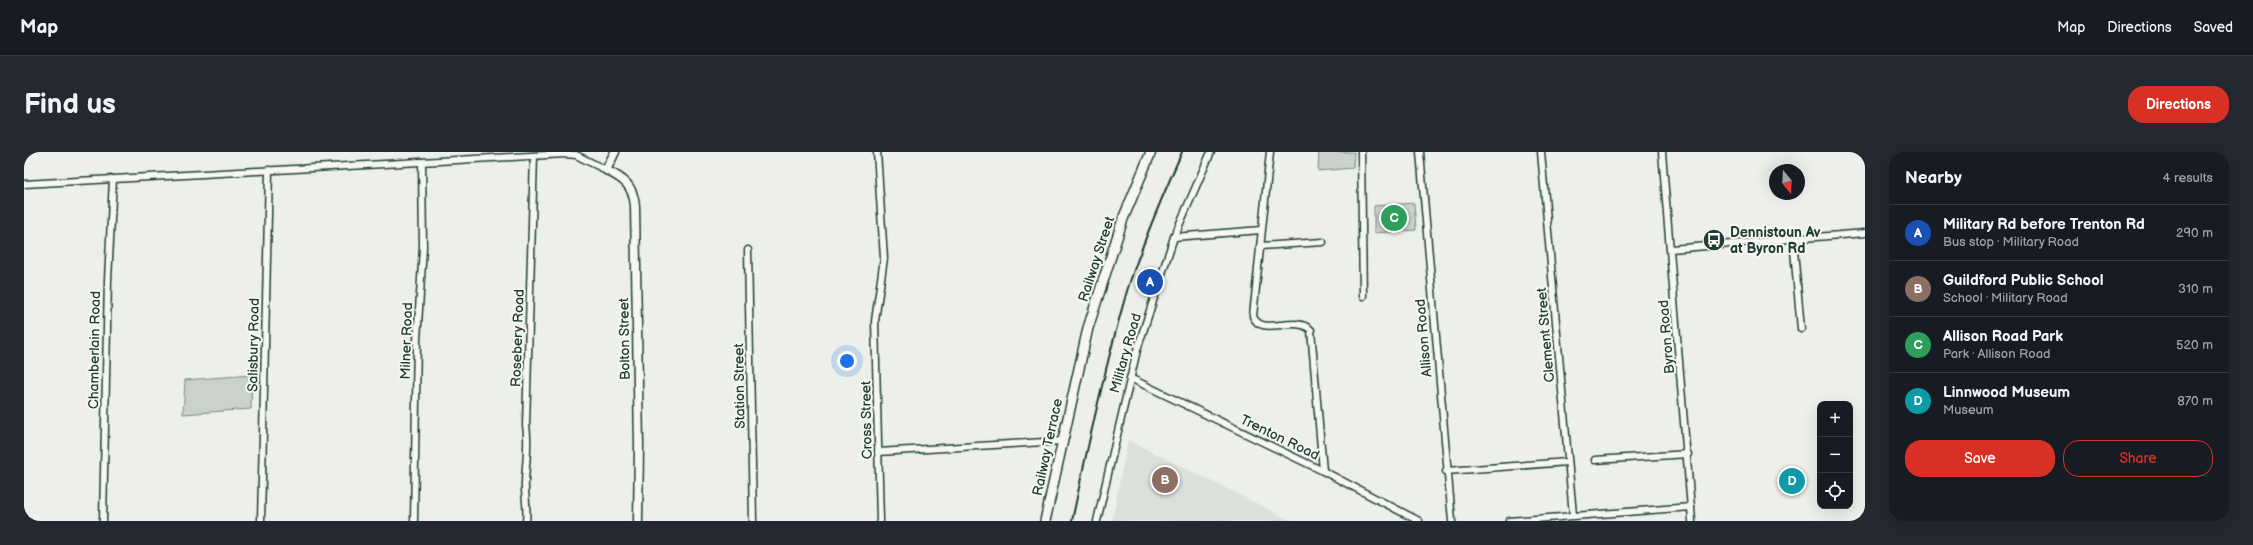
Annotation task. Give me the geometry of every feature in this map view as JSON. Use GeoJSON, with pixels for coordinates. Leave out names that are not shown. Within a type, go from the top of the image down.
{"type":"FeatureCollection","features":[{"type":"Feature","properties":{"kind":"main road","name":"Railway Street"},"geometry":{"type":"LineString","coordinates":[[1076,378],[1088,328],[1108,263],[1123,219],[1150,152]]}},
{"type":"Feature","properties":{"kind":"main road","name":"Railway Terrace"},"geometry":{"type":"LineString","coordinates":[[1045,521],[1076,378]]}},
{"type":"Feature","properties":{"kind":"street","name":"Cross Street"},"geometry":{"type":"LineString","coordinates":[[877,152],[884,258],[877,301],[880,521]]}},
{"type":"Feature","properties":{"kind":"street","name":"Military Road"},"geometry":{"type":"LineString","coordinates":[[1097,521],[1136,350],[1174,237],[1211,152]]}},
{"type":"Feature","properties":{"kind":"street"},"geometry":{"type":"LineString","coordinates":[[1270,152],[1252,311],[1254,319],[1259,324],[1268,326],[1299,323],[1311,330],[1323,471]]}},
{"type":"Feature","properties":{"kind":"street"},"geometry":{"type":"LineString","coordinates":[[1362,152],[1363,296]]}},
{"type":"Feature","properties":{"kind":"street","name":"Allison Road"},"geometry":{"type":"LineString","coordinates":[[1420,152],[1446,471],[1452,521]]}},
{"type":"Feature","properties":{"kind":"street","name":"Clement Street"},"geometry":{"type":"LineString","coordinates":[[1541,152],[1573,515]]}},
{"type":"Feature","properties":{"kind":"street","name":"Byron Road"},"geometry":{"type":"LineString","coordinates":[[1662,152],[1688,454],[1692,521]]}},
{"type":"Feature","properties":{"kind":"street"},"geometry":{"type":"LineString","coordinates":[[24,184],[534,156],[541,154],[570,154],[606,170],[614,154]]}},
{"type":"Feature","properties":{"kind":"street","name":"Rosebery Road"},"geometry":{"type":"LineString","coordinates":[[526,521],[527,500],[525,481],[528,437],[526,426],[534,156]]}},
{"type":"Feature","properties":{"kind":"street","name":"Milner Road"},"geometry":{"type":"LineString","coordinates":[[414,521],[417,340],[422,248],[422,162]]}},
{"type":"Feature","properties":{"kind":"street","name":"Salisbury Road"},"geometry":{"type":"LineString","coordinates":[[261,521],[269,170]]}},
{"type":"Feature","properties":{"kind":"street","name":"Bolton Street"},"geometry":{"type":"LineString","coordinates":[[606,170],[628,183],[634,201],[639,446],[638,521]]}},
{"type":"Feature","properties":{"kind":"street","name":"Chamberlain Road"},"geometry":{"type":"LineString","coordinates":[[103,521],[108,280],[113,179]]}},
{"type":"Feature","properties":{"kind":"street"},"geometry":{"type":"LineString","coordinates":[[1174,237],[1262,230]]}},
{"type":"Feature","properties":{"kind":"street"},"geometry":{"type":"LineString","coordinates":[[1671,249],[1865,233]]}},
{"type":"Feature","properties":{"kind":"street"},"geometry":{"type":"LineString","coordinates":[[1793,239],[1801,329]]}},
{"type":"Feature","properties":{"kind":"street"},"geometry":{"type":"LineString","coordinates":[[1260,246],[1323,242]]}},
{"type":"Feature","properties":{"kind":"street","name":"Station Street"},"geometry":{"type":"LineString","coordinates":[[748,250],[753,521]]}},
{"type":"Feature","properties":{"kind":"street","name":"Trenton Road"},"geometry":{"type":"LineString","coordinates":[[1130,378],[1323,471],[1419,521]]}},
{"type":"Feature","properties":{"kind":"street"},"geometry":{"type":"LineString","coordinates":[[878,452],[1062,441]]}},
{"type":"Feature","properties":{"kind":"street"},"geometry":{"type":"LineString","coordinates":[[1595,460],[1688,454]]}},
{"type":"Feature","properties":{"kind":"street"},"geometry":{"type":"LineString","coordinates":[[1446,471],[1568,462]]}},
{"type":"Feature","properties":{"kind":"street"},"geometry":{"type":"LineString","coordinates":[[1509,521],[1691,507]]}},
{"type":"Feature","properties":{"kind":"shaded area"},"geometry":{"type":"Polygon","coordinates":[[[1319,152],[1354,152],[1353,168],[1318,171],[1319,152]]]}},
{"type":"Feature","properties":{"kind":"shaded area"},"geometry":{"type":"Polygon","coordinates":[[[1414,203],[1416,230],[1374,233],[1374,206],[1414,203]]]}},
{"type":"Feature","properties":{"kind":"shaded area"},"geometry":{"type":"Polygon","coordinates":[[[252,375],[251,409],[183,414],[185,380],[252,375]]]}},
{"type":"Feature","properties":{"kind":"shaded area"},"geometry":{"type":"Polygon","coordinates":[[[1128,440],[1292,521],[1112,521],[1128,440]]]}},
{"type":"Feature","properties":{"kind":"railway"},"geometry":{"type":"LineString","coordinates":[[1072,521],[1097,405],[1127,291],[1146,238],[1182,152]]}},
{"type":"Feature","properties":{"kind":"place","name":"Allison Road Park"},"geometry":{"type":"Point","coordinates":[1394,218]}},
{"type":"Feature","properties":{"kind":"place","name":"Dennistoun Av at Byron Rd"},"geometry":{"type":"Point","coordinates":[1714,240]}},
{"type":"Feature","properties":{"kind":"place","name":"Military Rd before Trenton Rd"},"geometry":{"type":"Point","coordinates":[1150,282]}},
{"type":"Feature","properties":{"kind":"place","name":"Guildford Public School"},"geometry":{"type":"Point","coordinates":[1165,480]}},
{"type":"Feature","properties":{"kind":"place","name":"Linnwood Museum"},"geometry":{"type":"Point","coordinates":[1792,481]}}]}
